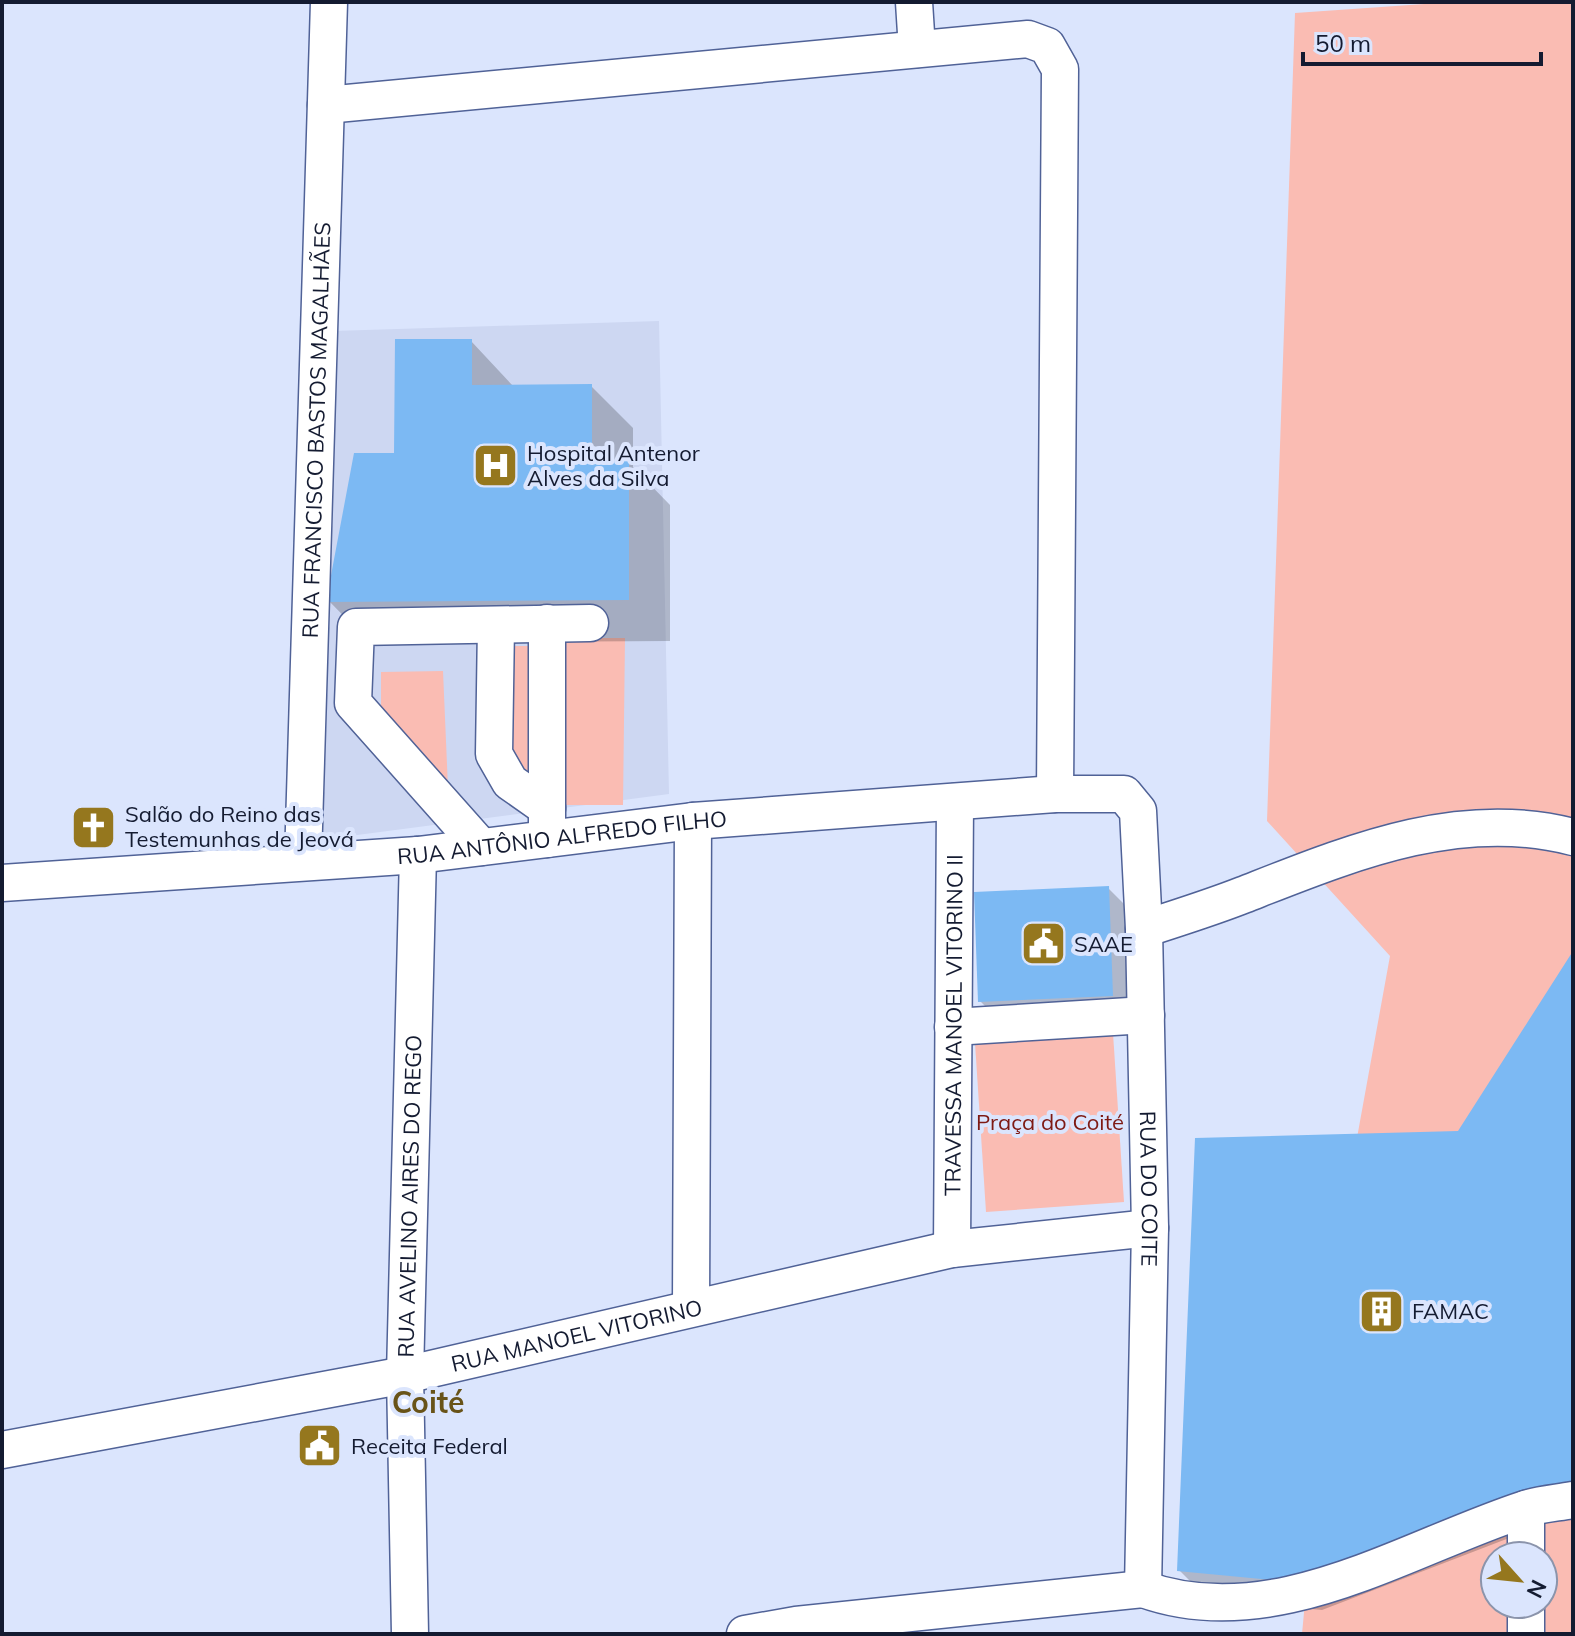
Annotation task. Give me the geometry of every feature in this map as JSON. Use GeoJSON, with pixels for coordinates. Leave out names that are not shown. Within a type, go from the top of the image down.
{"type":"FeatureCollection","features":[{"type":"Feature","properties":{"kind":"street","name":"RUA FRANCISCO BASTOS MAGALHÃES"},"geometry":{"type":"LineString","coordinates":[[303,860],[319,250],[329,2]]}},
{"type":"Feature","properties":{"kind":"street"},"geometry":{"type":"LineString","coordinates":[[914,2],[917,49]]}},
{"type":"Feature","properties":{"kind":"street"},"geometry":{"type":"LineString","coordinates":[[326,105],[1028,39],[1047,46],[1060,69],[1055,794]]}},
{"type":"Feature","properties":{"kind":"street"},"geometry":{"type":"LineString","coordinates":[[547,623],[547,823]]}},
{"type":"Feature","properties":{"kind":"street"},"geometry":{"type":"LineString","coordinates":[[481,847],[353,703],[356,627],[590,623]]}},
{"type":"Feature","properties":{"kind":"street"},"geometry":{"type":"LineString","coordinates":[[496,625],[494,754],[510,782],[547,823]]}},
{"type":"Feature","properties":{"kind":"street","name":"RUA ANTÔNIO ALFREDO FILHO"},"geometry":{"type":"LineString","coordinates":[[2,883],[303,860],[418,855],[481,847],[547,823],[693,821],[1055,794],[1124,794]]}},
{"type":"Feature","properties":{"kind":"street","name":"RUA DO COITE"},"geometry":{"type":"LineString","coordinates":[[1124,794],[1138,811],[1144,929],[1150,1228],[1143,1589]]}},
{"type":"Feature","properties":{"kind":"street","name":"TRAVESSA MANOEL VITORINO II"},"geometry":{"type":"LineString","coordinates":[[952,1249],[955,802]]}},
{"type":"Feature","properties":{"kind":"street"},"geometry":{"type":"LineString","coordinates":[[691,1307],[693,821]]}},
{"type":"Feature","properties":{"kind":"street"},"geometry":{"type":"LineString","coordinates":[[1144,929],[1349,853],[1410,836],[1480,827],[1573,837]]}},
{"type":"Feature","properties":{"kind":"street","name":"RUA AVELINO AIRES DO REGO"},"geometry":{"type":"LineString","coordinates":[[410,1634],[405,1375],[418,855]]}},
{"type":"Feature","properties":{"kind":"street"},"geometry":{"type":"LineString","coordinates":[[953,1027],[1146,1015]]}},
{"type":"Feature","properties":{"kind":"street","name":"RUA MANOEL VITORINO"},"geometry":{"type":"LineString","coordinates":[[2,1450],[405,1375],[952,1249],[1150,1228]]}},
{"type":"Feature","properties":{"kind":"street"},"geometry":{"type":"LineString","coordinates":[[745,1634],[796,1625],[1143,1589],[1162,1598],[1227,1606],[1286,1602],[1413,1556],[1526,1509],[1573,1500]]}},
{"type":"Feature","properties":{"kind":"street"},"geometry":{"type":"LineString","coordinates":[[1526,1509],[1526,1540]]}},
{"type":"Feature","properties":{"kind":"shaded area","name":"Hospital Antenor Alves da Silva"},"geometry":{"type":"Polygon","coordinates":[[[659,321],[669,794],[319,840],[333,331],[659,321]]]}},
{"type":"Feature","properties":{"kind":"green space"},"geometry":{"type":"Polygon","coordinates":[[[1453,2],[1573,2],[1573,1634],[1302,1634],[1339,1237],[1390,956],[1267,821],[1295,13],[1453,2]]]}},
{"type":"Feature","properties":{"kind":"green space"},"geometry":{"type":"Polygon","coordinates":[[[559,638],[625,638],[623,805],[558,805],[559,638]]]}},
{"type":"Feature","properties":{"kind":"green space"},"geometry":{"type":"Polygon","coordinates":[[[511,646],[531,646],[532,782],[510,749],[511,646]]]}},
{"type":"Feature","properties":{"kind":"green space"},"geometry":{"type":"Polygon","coordinates":[[[443,671],[448,788],[381,743],[381,672],[443,671]]]}},
{"type":"Feature","properties":{"kind":"green space","name":"Praça do Coité"},"geometry":{"type":"Polygon","coordinates":[[[1113,1033],[1124,1202],[986,1212],[975,1043],[1113,1033]]]}},
{"type":"Feature","properties":{"kind":"building"},"geometry":{"type":"Polygon","coordinates":[[[395,339],[472,339],[472,385],[592,384],[592,461],[629,461],[629,600],[326,602],[354,453],[394,453],[395,339]]]}},
{"type":"Feature","properties":{"kind":"building","name":"SAAE"},"geometry":{"type":"Polygon","coordinates":[[[1109,886],[1113,996],[978,1002],[974,892],[1109,886]]]}},
{"type":"Feature","properties":{"kind":"building","name":"FAMAC"},"geometry":{"type":"Polygon","coordinates":[[[1573,951],[1573,1485],[1292,1582],[1177,1571],[1195,1138],[1458,1131],[1573,951]]]}},
{"type":"Feature","properties":{"kind":"place","name":"Hospital Antenor Alves da Silva"},"geometry":{"type":"Point","coordinates":[496,466]}},
{"type":"Feature","properties":{"kind":"place","name":"Salão do Reino das Testemunhas de Jeová"},"geometry":{"type":"Point","coordinates":[94,827]}},
{"type":"Feature","properties":{"kind":"place","name":"SAAE"},"geometry":{"type":"Point","coordinates":[1043,944]}},
{"type":"Feature","properties":{"kind":"place","name":"FAMAC"},"geometry":{"type":"Point","coordinates":[1381,1311]}},
{"type":"Feature","properties":{"kind":"place","name":"Receita Federal"},"geometry":{"type":"Point","coordinates":[320,1446]}},
{"type":"Feature","properties":{"kind":"district","name":"Coité"},"geometry":{"type":"Point","coordinates":[428,1402]}}]}
